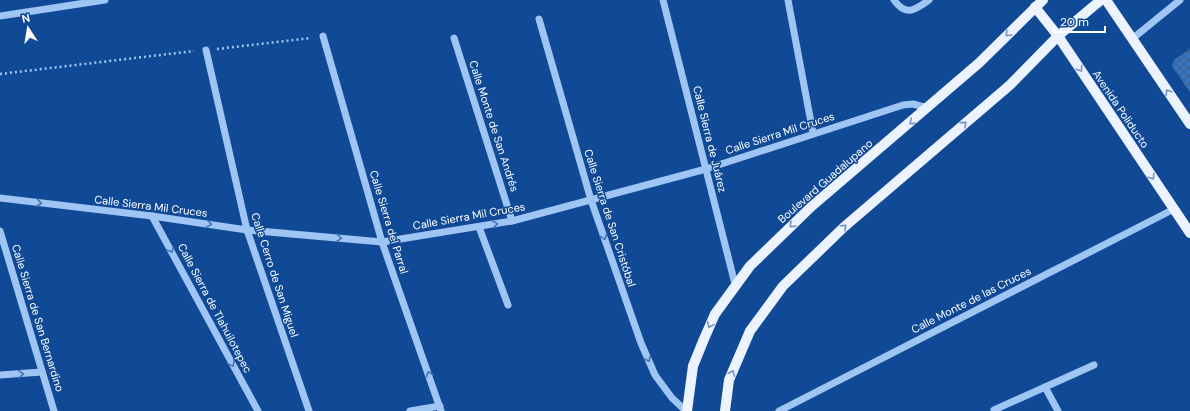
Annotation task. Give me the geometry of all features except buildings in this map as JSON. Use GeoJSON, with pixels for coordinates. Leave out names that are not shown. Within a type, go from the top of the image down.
{"type":"FeatureCollection","features":[{"type":"Feature","properties":{"kind":"main road"},"geometry":{"type":"LineString","coordinates":[[725,411],[729,380],[750,331],[783,286],[844,227],[1010,85],[1058,36],[1100,0]]}},
{"type":"Feature","properties":{"kind":"main road"},"geometry":{"type":"LineString","coordinates":[[1106,0],[1190,124]]}},
{"type":"Feature","properties":{"kind":"main road","name":"Avenida Poliducto"},"geometry":{"type":"LineString","coordinates":[[1036,2],[1190,233]]}},
{"type":"Feature","properties":{"kind":"main road","name":"Boulevard Guadalupano"},"geometry":{"type":"LineString","coordinates":[[687,411],[693,366],[715,314],[735,284],[750,266],[812,206],[979,64],[1036,2]]}},
{"type":"Feature","properties":{"kind":"street"},"geometry":{"type":"LineString","coordinates":[[0,16],[64,3],[105,0]]}},
{"type":"Feature","properties":{"kind":"street","name":"Calle Sierra de Juárez"},"geometry":{"type":"LineString","coordinates":[[664,0],[735,284]]}},
{"type":"Feature","properties":{"kind":"street"},"geometry":{"type":"LineString","coordinates":[[788,0],[813,133]]}},
{"type":"Feature","properties":{"kind":"street"},"geometry":{"type":"LineString","coordinates":[[894,0],[898,7],[905,10],[914,10],[929,0]]}},
{"type":"Feature","properties":{"kind":"street"},"geometry":{"type":"LineString","coordinates":[[1132,39],[1180,0]]}},
{"type":"Feature","properties":{"kind":"street","name":"Calle Sierra de San Cristóbal"},"geometry":{"type":"LineString","coordinates":[[539,19],[591,200],[641,343],[655,376],[672,398],[687,411]]}},
{"type":"Feature","properties":{"kind":"street","name":"Calle Sierra del Parral"},"geometry":{"type":"LineString","coordinates":[[323,36],[382,242],[441,409]]}},
{"type":"Feature","properties":{"kind":"street","name":"Calle Monte de San Andrés"},"geometry":{"type":"LineString","coordinates":[[454,38],[512,221]]}},
{"type":"Feature","properties":{"kind":"street","name":"Calle Cerro de San Miguel"},"geometry":{"type":"LineString","coordinates":[[206,50],[247,230],[309,411]]}},
{"type":"Feature","properties":{"kind":"street","name":"Calle Sierra Mil Cruces"},"geometry":{"type":"LineString","coordinates":[[0,198],[152,216],[247,230],[382,242],[512,221],[706,169],[903,105],[913,104],[928,108]]}},
{"type":"Feature","properties":{"kind":"street","name":"Calle Monte de las Cruces"},"geometry":{"type":"LineString","coordinates":[[779,411],[1174,208]]}},
{"type":"Feature","properties":{"kind":"street","name":"Calle Sierra de Tlahuilotepec"},"geometry":{"type":"LineString","coordinates":[[152,216],[258,411]]}},
{"type":"Feature","properties":{"kind":"street"},"geometry":{"type":"LineString","coordinates":[[479,227],[508,305]]}},
{"type":"Feature","properties":{"kind":"street","name":"Calle Sierra de San Bernardino"},"geometry":{"type":"LineString","coordinates":[[0,231],[54,411]]}},
{"type":"Feature","properties":{"kind":"street"},"geometry":{"type":"LineString","coordinates":[[994,410],[1094,365]]}},
{"type":"Feature","properties":{"kind":"street"},"geometry":{"type":"LineString","coordinates":[[0,375],[42,372]]}},
{"type":"Feature","properties":{"kind":"street"},"geometry":{"type":"LineString","coordinates":[[1046,387],[1058,411]]}},
{"type":"Feature","properties":{"kind":"street"},"geometry":{"type":"LineString","coordinates":[[410,411],[441,409]]}},
{"type":"Feature","properties":{"kind":"path"},"geometry":{"type":"LineString","coordinates":[[0,74],[323,36]]}}]}
